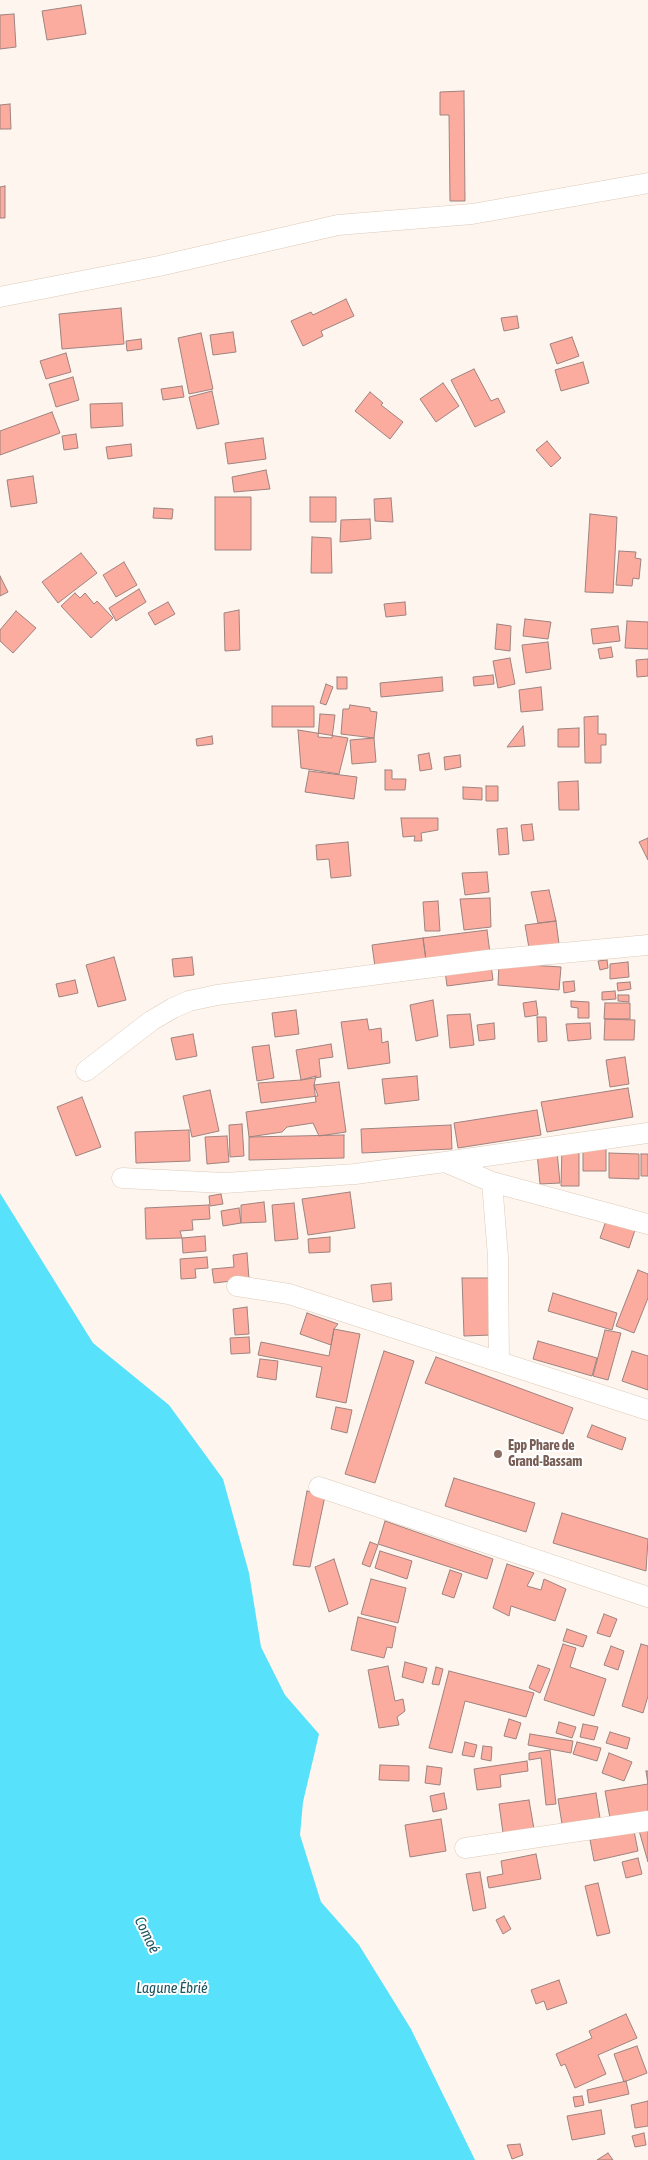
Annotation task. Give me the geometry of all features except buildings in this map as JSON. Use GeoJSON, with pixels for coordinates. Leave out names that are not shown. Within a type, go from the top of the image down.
{"type":"FeatureCollection","features":[{"type":"Feature","properties":{"kind":"street"},"geometry":{"type":"LineString","coordinates":[[0,297],[159,266],[338,225],[472,214],[648,183]]}},
{"type":"Feature","properties":{"kind":"street"},"geometry":{"type":"LineString","coordinates":[[86,1071],[151,1021],[188,1001],[488,960],[648,945]]}},
{"type":"Feature","properties":{"kind":"street"},"geometry":{"type":"LineString","coordinates":[[122,1178],[225,1183],[355,1174],[648,1133]]}},
{"type":"Feature","properties":{"kind":"street"},"geometry":{"type":"LineString","coordinates":[[445,1162],[492,1182],[648,1224]]}},
{"type":"Feature","properties":{"kind":"street"},"geometry":{"type":"LineString","coordinates":[[492,1182],[498,1256],[499,1362]]}},
{"type":"Feature","properties":{"kind":"street"},"geometry":{"type":"LineString","coordinates":[[237,1286],[289,1294],[648,1410]]}},
{"type":"Feature","properties":{"kind":"street"},"geometry":{"type":"LineString","coordinates":[[319,1487],[648,1597]]}},
{"type":"Feature","properties":{"kind":"street"},"geometry":{"type":"LineString","coordinates":[[465,1848],[648,1821]]}},
{"type":"Feature","properties":{"kind":"water","name":"Lagune Ébrié"},"geometry":{"type":"Polygon","coordinates":[[[0,1193],[93,1343],[169,1405],[223,1479],[249,1573],[261,1647],[285,1695],[319,1734],[303,1802],[300,1835],[321,1902],[359,1945],[411,2029],[475,2160],[0,2160],[0,1193]]]}},
{"type":"Feature","properties":{"kind":"place","name":"Epp Phare de Grand-Bassam"},"geometry":{"type":"Point","coordinates":[498,1454]}},
{"type":"Feature","properties":{"kind":"water label","name":"Comoé"},"geometry":{"type":"Point","coordinates":[147,1935]}}]}
